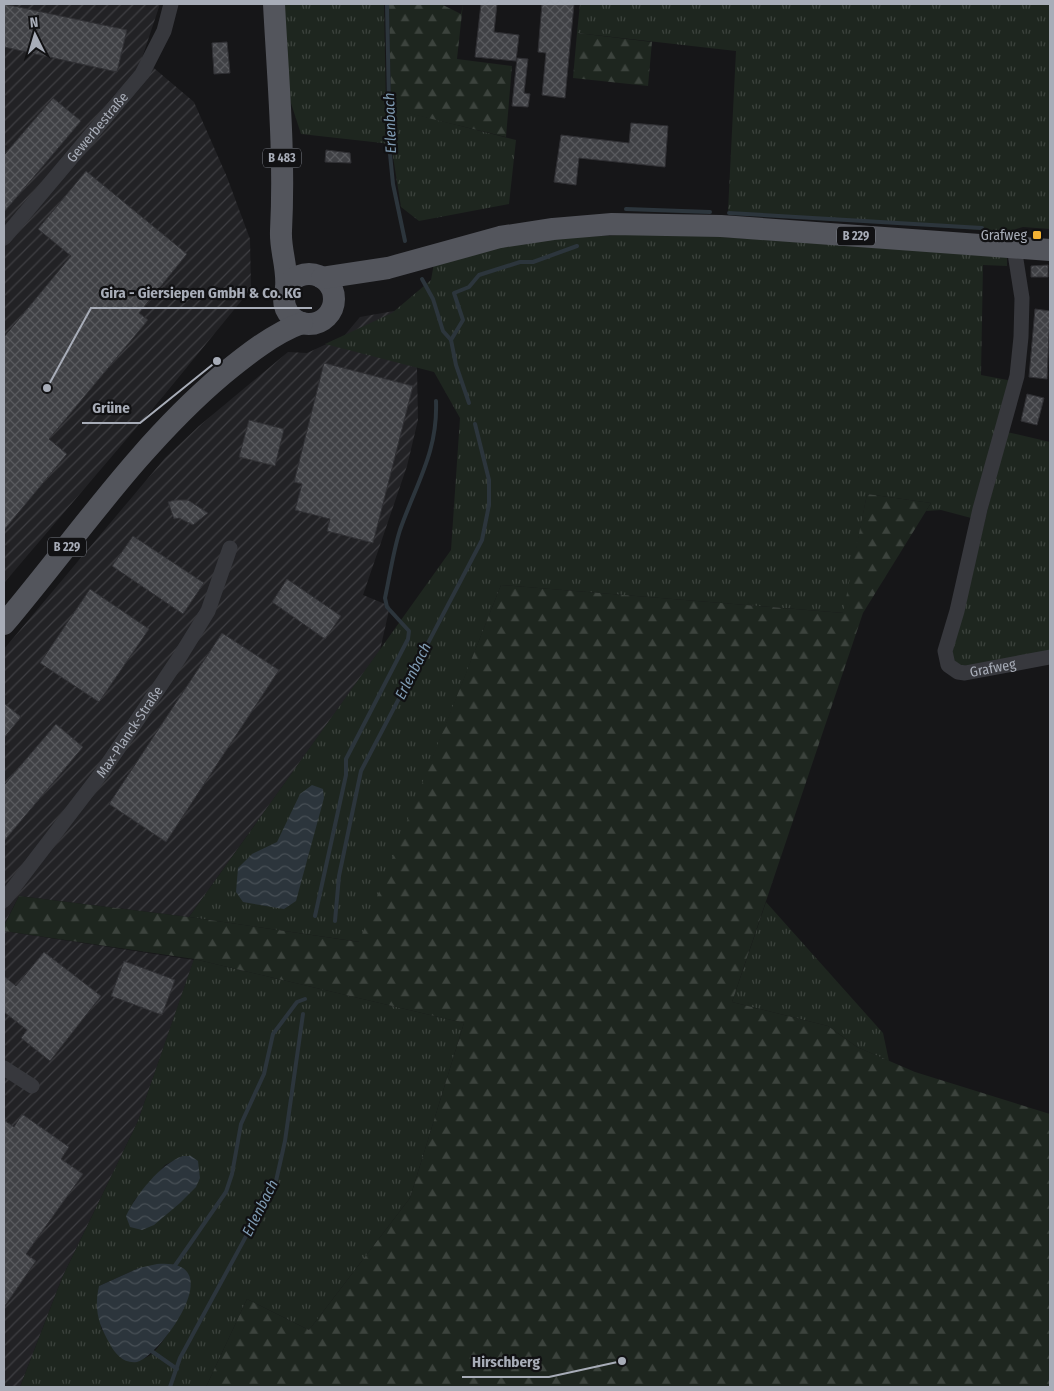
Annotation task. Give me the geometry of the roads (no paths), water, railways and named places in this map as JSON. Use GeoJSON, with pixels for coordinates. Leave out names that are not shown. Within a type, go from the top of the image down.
{"type":"FeatureCollection","features":[{"type":"Feature","properties":{"kind":"main road","name":"B 483"},"geometry":{"type":"LineString","coordinates":[[274,4],[281,115],[282,243],[288,276],[285,295]]}},
{"type":"Feature","properties":{"kind":"main road","name":"B 483"},"geometry":{"type":"LineString","coordinates":[[283,218],[298,256],[317,276]]}},
{"type":"Feature","properties":{"kind":"main road","name":"B 229"},"geometry":{"type":"LineString","coordinates":[[317,276],[388,268],[500,237],[552,228],[612,224],[721,226],[1050,250]]}},
{"type":"Feature","properties":{"kind":"main road","name":"B 229"},"geometry":{"type":"LineString","coordinates":[[334,303],[340,296],[388,268]]}},
{"type":"Feature","properties":{"kind":"main road"},"geometry":{"type":"LineString","coordinates":[[317,276],[332,288],[334,303],[329,314],[319,322],[302,323],[290,316],[285,295],[297,277],[317,276]]}},
{"type":"Feature","properties":{"kind":"main road","name":"B 229"},"geometry":{"type":"LineString","coordinates":[[250,352],[285,295]]}},
{"type":"Feature","properties":{"kind":"main road","name":"B 229"},"geometry":{"type":"LineString","coordinates":[[4,624],[153,441],[178,415],[250,352],[302,323]]}},
{"type":"Feature","properties":{"kind":"street","name":"Gewerbestraße"},"geometry":{"type":"LineString","coordinates":[[4,238],[142,74],[164,31],[171,4]]}},
{"type":"Feature","properties":{"kind":"street","name":"Grafweg"},"geometry":{"type":"LineString","coordinates":[[1014,247],[1022,298],[1017,376],[980,508],[956,611],[946,644],[945,658],[952,669],[965,673],[1050,657]]}},
{"type":"Feature","properties":{"kind":"street","name":"Max-Planck-Straße"},"geometry":{"type":"LineString","coordinates":[[4,900],[104,770],[179,658],[208,612],[230,548]]}},
{"type":"Feature","properties":{"kind":"street"},"geometry":{"type":"LineString","coordinates":[[4,1068],[32,1086]]}},
{"type":"Feature","properties":{"kind":"water"},"geometry":{"type":"Polygon","coordinates":[[[312,785],[323,789],[324,798],[296,901],[284,909],[243,902],[236,892],[238,868],[252,854],[277,842],[300,794],[312,785]]]}},
{"type":"Feature","properties":{"kind":"water"},"geometry":{"type":"Polygon","coordinates":[[[183,1156],[191,1156],[198,1161],[200,1178],[196,1187],[154,1225],[142,1230],[130,1227],[126,1216],[142,1190],[166,1166],[183,1156]]]}},
{"type":"Feature","properties":{"kind":"water"},"geometry":{"type":"Polygon","coordinates":[[[157,1264],[179,1266],[189,1276],[190,1291],[184,1309],[160,1344],[147,1356],[137,1362],[124,1360],[114,1351],[98,1316],[99,1286],[139,1268],[157,1264]]]}},
{"type":"Feature","properties":{"kind":"waterway","name":"Erlenbach"},"geometry":{"type":"LineString","coordinates":[[387,4],[390,154],[393,184],[405,241]]}},
{"type":"Feature","properties":{"kind":"waterway"},"geometry":{"type":"LineString","coordinates":[[626,209],[710,212]]}},
{"type":"Feature","properties":{"kind":"waterway"},"geometry":{"type":"LineString","coordinates":[[729,213],[982,228]]}},
{"type":"Feature","properties":{"kind":"waterway"},"geometry":{"type":"LineString","coordinates":[[451,340],[463,320],[454,293],[469,287],[479,275],[520,262],[533,262],[577,246]]}},
{"type":"Feature","properties":{"kind":"waterway","name":"Erlenbach"},"geometry":{"type":"LineString","coordinates":[[422,279],[433,299],[443,331],[451,340],[456,365],[469,403]]}},
{"type":"Feature","properties":{"kind":"waterway"},"geometry":{"type":"LineString","coordinates":[[315,916],[346,775],[346,759],[408,639],[409,631],[387,607],[385,598],[400,530],[430,452],[436,419],[436,401]]}},
{"type":"Feature","properties":{"kind":"waterway","name":"Erlenbach"},"geometry":{"type":"LineString","coordinates":[[335,921],[339,876],[361,771],[482,540],[489,505],[489,480],[475,424]]}},
{"type":"Feature","properties":{"kind":"waterway"},"geometry":{"type":"LineString","coordinates":[[174,1267],[226,1192],[232,1174],[241,1124],[264,1074],[273,1034],[297,1002],[305,999]]}},
{"type":"Feature","properties":{"kind":"waterway","name":"Erlenbach"},"geometry":{"type":"LineString","coordinates":[[170,1387],[180,1358],[276,1181],[285,1141],[303,1014]]}},
{"type":"Feature","properties":{"kind":"waterway"},"geometry":{"type":"LineString","coordinates":[[150,1350],[177,1369]]}},
{"type":"Feature","properties":{"kind":"place","name":"Grafweg"},"geometry":{"type":"Point","coordinates":[1037,235]}},
{"type":"Feature","properties":{"kind":"place","name":"Grüne"},"geometry":{"type":"Point","coordinates":[217,361]}},
{"type":"Feature","properties":{"kind":"place","name":"Gira - Giersiepen GmbH & Co. KG"},"geometry":{"type":"Point","coordinates":[47,388]}},
{"type":"Feature","properties":{"kind":"place","name":"Hirschberg"},"geometry":{"type":"Point","coordinates":[622,1361]}}]}
